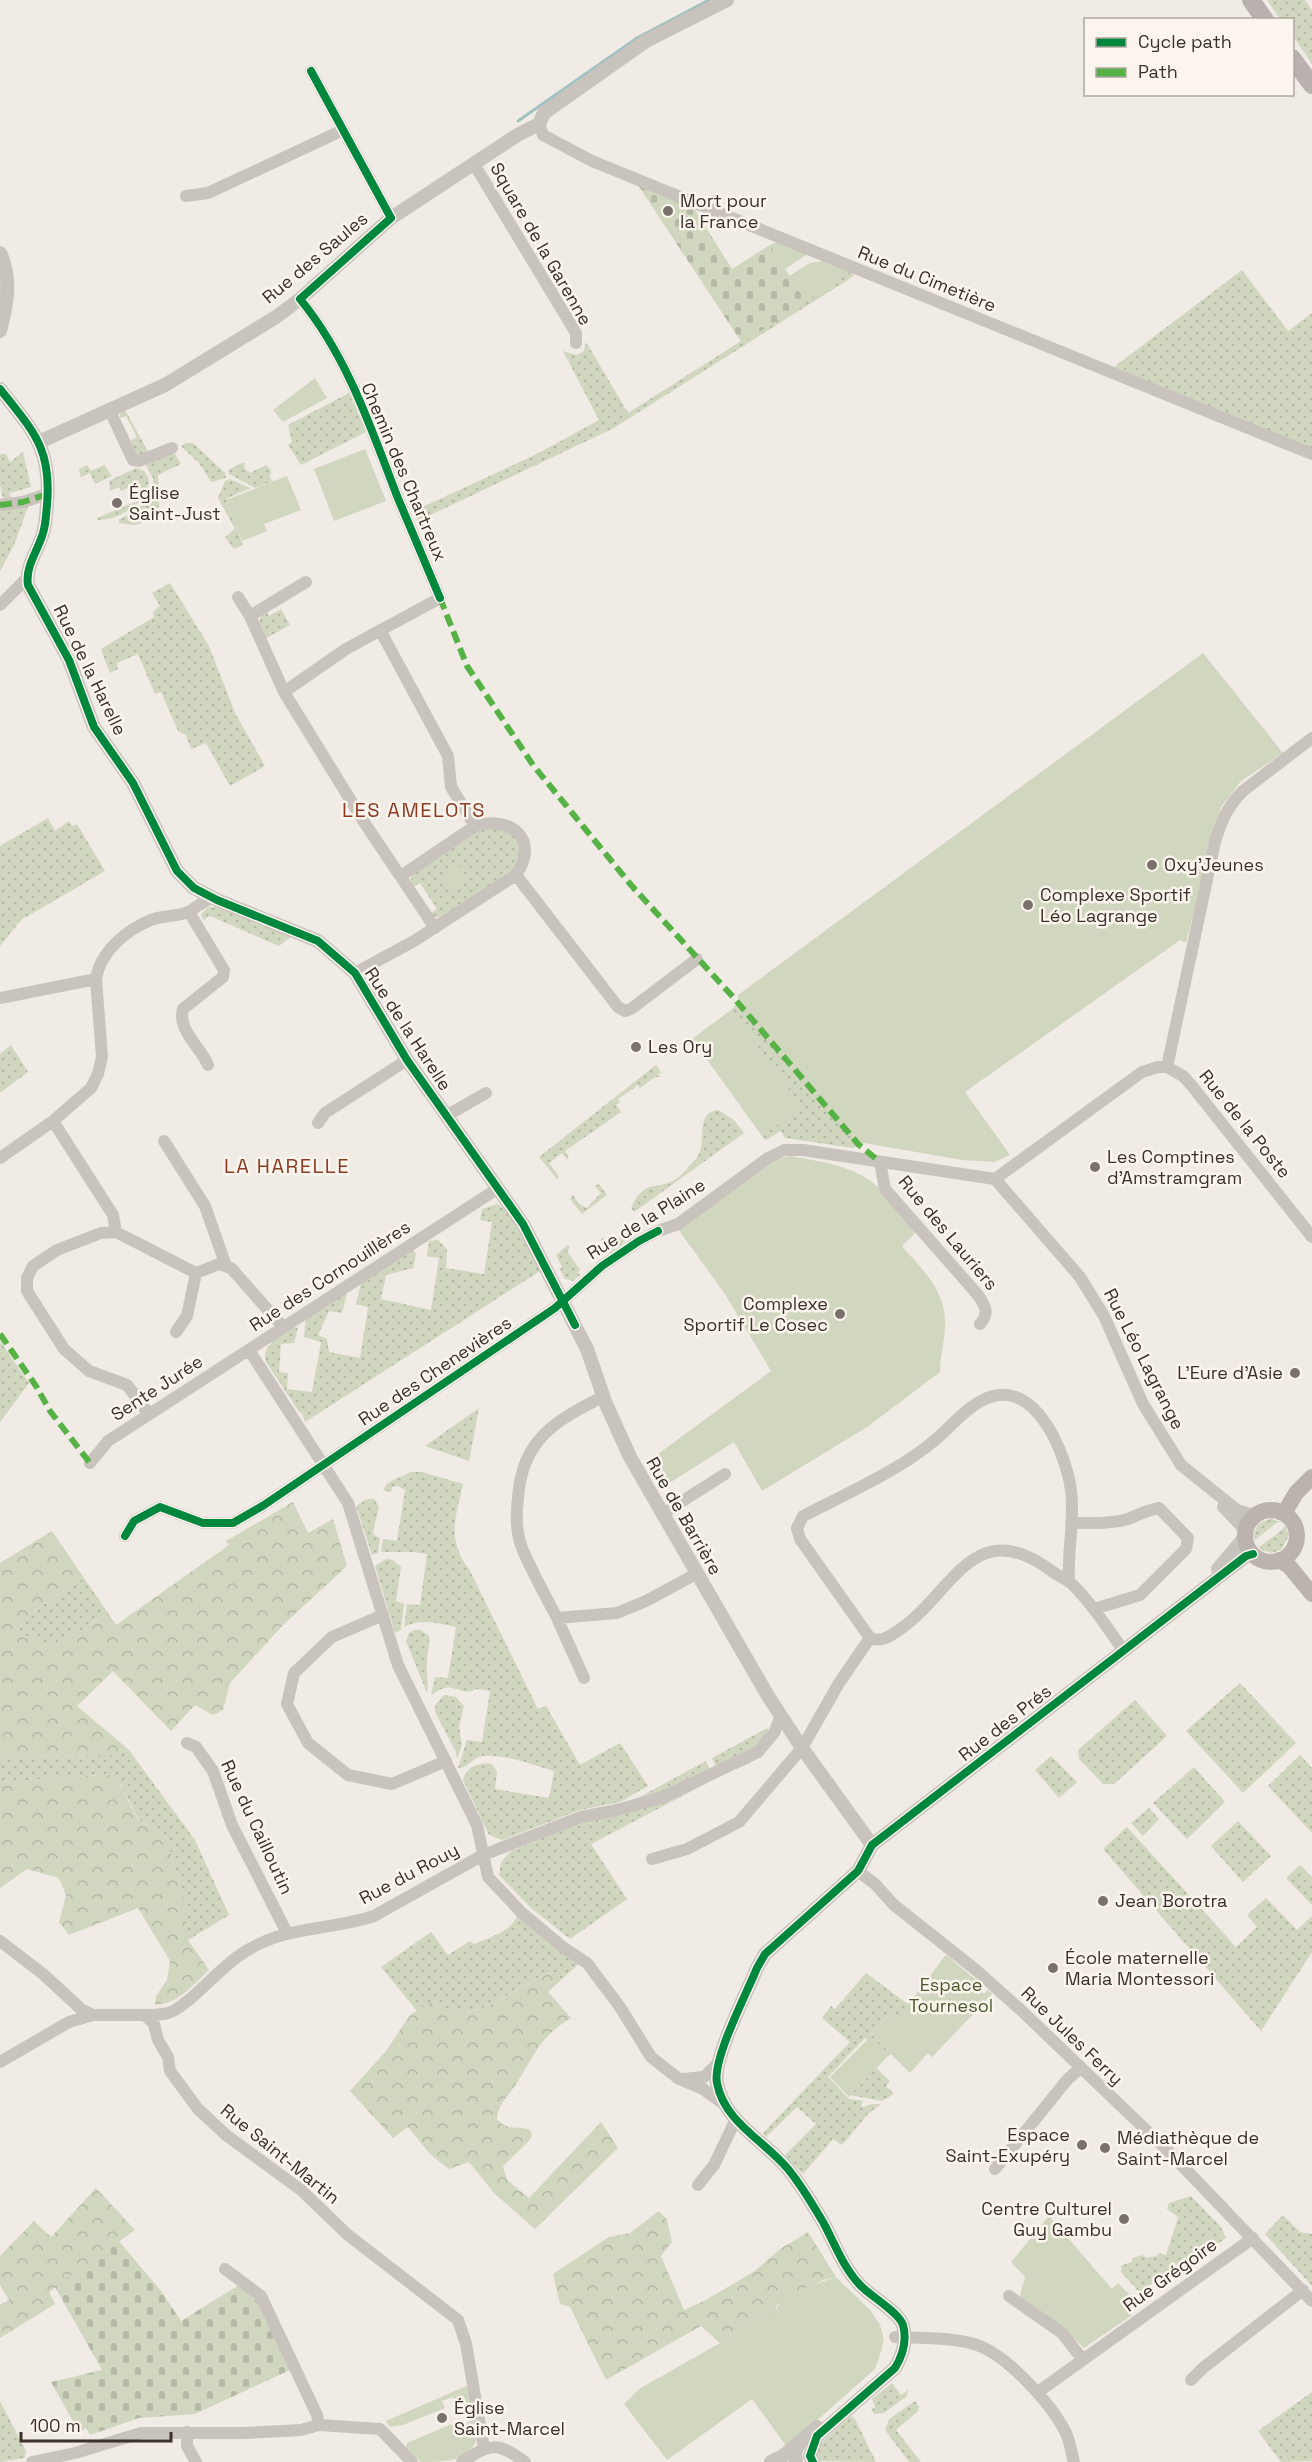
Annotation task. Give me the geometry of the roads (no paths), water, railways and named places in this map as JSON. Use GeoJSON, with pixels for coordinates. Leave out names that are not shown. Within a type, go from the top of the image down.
{"type":"FeatureCollection","features":[{"type":"Feature","properties":{"kind":"main road"},"geometry":{"type":"LineString","coordinates":[[1251,0],[1263,18]]}},
{"type":"Feature","properties":{"kind":"main road"},"geometry":{"type":"LineString","coordinates":[[1294,59],[1312,85]]}},
{"type":"Feature","properties":{"kind":"main road"},"geometry":{"type":"LineString","coordinates":[[1280,1512],[1286,1510],[1296,1493],[1312,1478]]}},
{"type":"Feature","properties":{"kind":"main road"},"geometry":{"type":"LineString","coordinates":[[1312,1489],[1302,1502],[1294,1548],[1294,1558],[1312,1582]]}},
{"type":"Feature","properties":{"kind":"main road"},"geometry":{"type":"LineString","coordinates":[[1294,1548],[1287,1556],[1279,1560],[1265,1561],[1248,1548],[1246,1534],[1251,1520],[1259,1513],[1269,1510],[1280,1512],[1289,1518],[1296,1530]]}},
{"type":"Feature","properties":{"kind":"main road"},"geometry":{"type":"LineString","coordinates":[[1279,1560],[1289,1566],[1312,1594]]}},
{"type":"Feature","properties":{"kind":"street","name":"Rue des Saules"},"geometry":{"type":"LineString","coordinates":[[39,442],[173,380],[276,317],[300,299],[391,218],[519,134],[539,124],[544,113],[646,41],[727,0]]}},
{"type":"Feature","properties":{"kind":"street"},"geometry":{"type":"LineString","coordinates":[[311,71],[391,218]]}},
{"type":"Feature","properties":{"kind":"street","name":"Rue du Cimetière"},"geometry":{"type":"LineString","coordinates":[[539,124],[543,135],[592,161],[1312,454]]}},
{"type":"Feature","properties":{"kind":"street"},"geometry":{"type":"LineString","coordinates":[[186,196],[208,193],[344,130]]}},
{"type":"Feature","properties":{"kind":"street","name":"Square de la Garenne"},"geometry":{"type":"LineString","coordinates":[[474,164],[576,333],[576,343]]}},
{"type":"Feature","properties":{"kind":"street"},"geometry":{"type":"LineString","coordinates":[[0,253],[4,262],[8,291],[0,331]]}},
{"type":"Feature","properties":{"kind":"street","name":"Chemin des Chartreux"},"geometry":{"type":"LineString","coordinates":[[300,299],[329,340],[369,422],[402,509],[440,598],[380,630]]}},
{"type":"Feature","properties":{"kind":"street"},"geometry":{"type":"LineString","coordinates":[[0,389],[39,442],[46,461],[48,494],[44,533],[27,572],[27,578],[0,605]]}},
{"type":"Feature","properties":{"kind":"street"},"geometry":{"type":"LineString","coordinates":[[110,410],[133,460],[139,461],[172,448]]}},
{"type":"Feature","properties":{"kind":"street"},"geometry":{"type":"LineString","coordinates":[[0,505],[23,502],[48,494]]}},
{"type":"Feature","properties":{"kind":"street","name":"Rue de la Harelle"},"geometry":{"type":"LineString","coordinates":[[27,578],[28,585],[69,660],[94,727],[133,783],[177,871],[189,883],[212,898],[318,941],[355,974],[406,1060],[497,1188]]}},
{"type":"Feature","properties":{"kind":"street"},"geometry":{"type":"LineString","coordinates":[[249,615],[306,582]]}},
{"type":"Feature","properties":{"kind":"street"},"geometry":{"type":"LineString","coordinates":[[238,597],[249,615],[284,692],[364,822],[435,928]]}},
{"type":"Feature","properties":{"kind":"street"},"geometry":{"type":"LineString","coordinates":[[284,692],[346,649],[380,630],[448,756],[451,787],[474,826]]}},
{"type":"Feature","properties":{"kind":"street"},"geometry":{"type":"LineString","coordinates":[[880,1162],[994,1179],[1143,1072],[1158,1067],[1167,1067],[1213,852],[1226,813],[1243,791],[1312,738]]}},
{"type":"Feature","properties":{"kind":"street"},"geometry":{"type":"LineString","coordinates":[[355,974],[435,928],[516,875],[522,867],[525,843],[520,834],[510,826],[499,822],[487,822],[474,826],[401,876]]}},
{"type":"Feature","properties":{"kind":"street"},"geometry":{"type":"LineString","coordinates":[[516,875],[618,1007],[625,1011],[631,1009],[697,959]]}},
{"type":"Feature","properties":{"kind":"street"},"geometry":{"type":"LineString","coordinates":[[189,883],[193,896],[191,910],[224,970],[223,977],[183,1009],[181,1017],[183,1026],[203,1053],[208,1065]]}},
{"type":"Feature","properties":{"kind":"street"},"geometry":{"type":"LineString","coordinates":[[0,1158],[53,1121],[91,1088],[98,1074],[102,1057],[96,980],[105,954],[117,941],[151,920],[191,910],[212,898]]}},
{"type":"Feature","properties":{"kind":"street"},"geometry":{"type":"LineString","coordinates":[[0,998],[96,980]]}},
{"type":"Feature","properties":{"kind":"street"},"geometry":{"type":"LineString","coordinates":[[318,1123],[325,1113],[406,1060]]}},
{"type":"Feature","properties":{"kind":"street","name":"Rue de la Poste"},"geometry":{"type":"LineString","coordinates":[[1167,1067],[1183,1076],[1192,1086],[1312,1237]]}},
{"type":"Feature","properties":{"kind":"street"},"geometry":{"type":"LineString","coordinates":[[446,1116],[486,1093]]}},
{"type":"Feature","properties":{"kind":"street"},"geometry":{"type":"LineString","coordinates":[[53,1121],[113,1215],[116,1232]]}},
{"type":"Feature","properties":{"kind":"street"},"geometry":{"type":"LineString","coordinates":[[164,1141],[205,1206],[226,1266]]}},
{"type":"Feature","properties":{"kind":"street","name":"Rue de la Plaine"},"geometry":{"type":"LineString","coordinates":[[562,1300],[602,1266],[639,1241],[678,1224],[768,1158],[784,1150],[803,1150],[880,1162]]}},
{"type":"Feature","properties":{"kind":"street","name":"Rue des Lauriers"},"geometry":{"type":"LineString","coordinates":[[880,1162],[885,1189],[978,1295],[986,1308],[986,1318],[980,1324]]}},
{"type":"Feature","properties":{"kind":"street","name":"Rue Léo Lagrange"},"geometry":{"type":"LineString","coordinates":[[994,1179],[1080,1277],[1104,1316],[1143,1404],[1181,1465],[1237,1510],[1250,1514],[1259,1513]]}},
{"type":"Feature","properties":{"kind":"street","name":"Rue de Barrière"},"geometry":{"type":"LineString","coordinates":[[497,1188],[523,1224],[587,1349],[619,1435],[696,1574],[781,1716],[872,1845]]}},
{"type":"Feature","properties":{"kind":"street","name":"Rue des Cornouillères"},"geometry":{"type":"LineString","coordinates":[[324,1464],[249,1350],[497,1188]]}},
{"type":"Feature","properties":{"kind":"street"},"geometry":{"type":"LineString","coordinates":[[149,1414],[127,1385],[89,1371],[64,1349],[27,1291],[27,1278],[33,1266],[57,1250],[91,1236],[116,1232],[196,1273],[219,1264],[231,1268],[283,1327]]}},
{"type":"Feature","properties":{"kind":"street"},"geometry":{"type":"LineString","coordinates":[[176,1332],[187,1316],[196,1273]]}},
{"type":"Feature","properties":{"kind":"street","name":"Rue des Chenevières"},"geometry":{"type":"LineString","coordinates":[[324,1464],[555,1308],[562,1300]]}},
{"type":"Feature","properties":{"kind":"street","name":"Sente Jurée"},"geometry":{"type":"LineString","coordinates":[[90,1463],[108,1441],[249,1350]]}},
{"type":"Feature","properties":{"kind":"street"},"geometry":{"type":"LineString","coordinates":[[1069,1582],[1070,1488],[1058,1446],[1039,1414],[1020,1398],[1006,1395],[988,1398],[968,1410],[930,1444],[904,1462],[840,1499],[802,1516],[797,1528],[800,1539],[870,1638],[877,1641],[903,1628],[962,1568],[978,1556],[992,1551],[1017,1551],[1043,1564],[1069,1582],[1094,1609],[1123,1650]]}},
{"type":"Feature","properties":{"kind":"street"},"geometry":{"type":"LineString","coordinates":[[584,1678],[521,1547],[517,1510],[518,1487],[525,1463],[536,1442],[561,1419],[604,1396]]}},
{"type":"Feature","properties":{"kind":"street"},"geometry":{"type":"LineString","coordinates":[[125,1536],[134,1521],[160,1507],[203,1523],[233,1523],[324,1464],[348,1503],[398,1665],[477,1825],[483,1855],[582,1817],[663,1797],[758,1752],[774,1732],[781,1716]]}},
{"type":"Feature","properties":{"kind":"street"},"geometry":{"type":"LineString","coordinates":[[662,1514],[725,1474]]}},
{"type":"Feature","properties":{"kind":"street","name":"Rue Léo Lagrange"},"geometry":{"type":"LineString","coordinates":[[1191,1474],[1246,1534]]}},
{"type":"Feature","properties":{"kind":"street"},"geometry":{"type":"LineString","coordinates":[[1071,1523],[1101,1523],[1127,1519],[1159,1508],[1188,1538],[1186,1549],[1140,1595],[1094,1609]]}},
{"type":"Feature","properties":{"kind":"street","name":"Rue des Prés"},"geometry":{"type":"LineString","coordinates":[[1180,1606],[1232,1554],[1246,1534]]}},
{"type":"Feature","properties":{"kind":"street","name":"Rue des Prés"},"geometry":{"type":"LineString","coordinates":[[718,2063],[765,1954],[858,1871],[872,1845],[1180,1606],[1246,1556],[1253,1554]]}},
{"type":"Feature","properties":{"kind":"street"},"geometry":{"type":"LineString","coordinates":[[557,1618],[616,1613],[646,1601],[696,1574]]}},
{"type":"Feature","properties":{"kind":"street"},"geometry":{"type":"LineString","coordinates":[[383,1615],[332,1637],[294,1673],[287,1704],[308,1743],[348,1775],[392,1784],[446,1761]]}},
{"type":"Feature","properties":{"kind":"street"},"geometry":{"type":"LineString","coordinates":[[652,1859],[687,1849],[739,1822],[802,1748],[839,1683],[870,1638]]}},
{"type":"Feature","properties":{"kind":"street","name":"Rue du Cailloutin"},"geometry":{"type":"LineString","coordinates":[[187,1743],[196,1747],[213,1771],[232,1825],[287,1934]]}},
{"type":"Feature","properties":{"kind":"street","name":"Rue du Rouy"},"geometry":{"type":"LineString","coordinates":[[158,2040],[159,2031],[181,2007],[216,1973],[243,1952],[302,1929],[359,1921],[374,1916],[483,1855],[488,1877],[521,1912],[564,1948],[588,1963],[620,2007],[651,2057],[679,2079],[704,2089],[724,2104]]}},
{"type":"Feature","properties":{"kind":"street","name":"Rue Jules Ferry"},"geometry":{"type":"LineString","coordinates":[[858,1871],[875,1884],[894,1905],[976,1970],[1168,2151],[1252,2238]]}},
{"type":"Feature","properties":{"kind":"street"},"geometry":{"type":"LineString","coordinates":[[0,1941],[43,1974],[81,2009],[93,2016]]}},
{"type":"Feature","properties":{"kind":"street","name":"Rue du Rouy"},"geometry":{"type":"LineString","coordinates":[[145,2015],[168,2013],[181,2007]]}},
{"type":"Feature","properties":{"kind":"street"},"geometry":{"type":"LineString","coordinates":[[0,2062],[69,2022],[93,2016],[145,2015]]}},
{"type":"Feature","properties":{"kind":"street","name":"Rue Saint-Martin"},"geometry":{"type":"LineString","coordinates":[[145,2015],[154,2024],[158,2040],[168,2057],[170,2071],[198,2109],[226,2136],[301,2190],[348,2235],[458,2320],[466,2343],[484,2448]]}},
{"type":"Feature","properties":{"kind":"street"},"geometry":{"type":"LineString","coordinates":[[679,2079],[704,2077],[718,2063]]}},
{"type":"Feature","properties":{"kind":"street"},"geometry":{"type":"LineString","coordinates":[[718,2063],[716,2082],[724,2104],[736,2119],[787,2169],[822,2221],[845,2266],[860,2285],[889,2310],[900,2337],[902,2357],[895,2368],[817,2436],[810,2456],[813,2462]]}},
{"type":"Feature","properties":{"kind":"street"},"geometry":{"type":"LineString","coordinates":[[995,2169],[1067,2080],[1080,2068]]}},
{"type":"Feature","properties":{"kind":"street"},"geometry":{"type":"LineString","coordinates":[[698,2185],[714,2165],[736,2119]]}},
{"type":"Feature","properties":{"kind":"street"},"geometry":{"type":"LineString","coordinates":[[1252,2238],[1312,2301]]}},
{"type":"Feature","properties":{"kind":"street","name":"Rue Grégoire"},"geometry":{"type":"LineString","coordinates":[[1038,2392],[1252,2238]]}},
{"type":"Feature","properties":{"kind":"street"},"geometry":{"type":"LineString","coordinates":[[225,2269],[261,2296],[317,2415],[319,2425]]}},
{"type":"Feature","properties":{"kind":"street"},"geometry":{"type":"LineString","coordinates":[[1191,2380],[1203,2368],[1303,2290]]}},
{"type":"Feature","properties":{"kind":"street"},"geometry":{"type":"LineString","coordinates":[[1009,2296],[1062,2333],[1083,2360]]}},
{"type":"Feature","properties":{"kind":"street"},"geometry":{"type":"LineString","coordinates":[[900,2337],[967,2342],[993,2354],[1038,2392],[1066,2432],[1074,2462]]}},
{"type":"Feature","properties":{"kind":"street"},"geometry":{"type":"LineString","coordinates":[[771,2462],[799,2444],[886,2366],[900,2337]]}},
{"type":"Feature","properties":{"kind":"street"},"geometry":{"type":"LineString","coordinates":[[32,2462],[75,2453],[141,2433],[267,2432],[301,2430],[319,2425],[380,2429],[412,2462]]}},
{"type":"Feature","properties":{"kind":"street"},"geometry":{"type":"LineString","coordinates":[[187,2432],[187,2446],[196,2462]]}},
{"type":"Feature","properties":{"kind":"street"},"geometry":{"type":"LineString","coordinates":[[796,2462],[795,2452],[799,2444]]}},
{"type":"Feature","properties":{"kind":"street"},"geometry":{"type":"LineString","coordinates":[[462,2462],[484,2448],[498,2446],[509,2450],[525,2462]]}},
{"type":"Feature","properties":{"kind":"waterway"},"geometry":{"type":"LineString","coordinates":[[518,121],[637,38],[709,0]]}},
{"type":"Feature","properties":{"kind":"place","name":"Mort pour la France"},"geometry":{"type":"Point","coordinates":[668,211]}},
{"type":"Feature","properties":{"kind":"place","name":"Église Saint-Just"},"geometry":{"type":"Point","coordinates":[117,503]}},
{"type":"Feature","properties":{"kind":"place","name":"Oxy'Jeunes"},"geometry":{"type":"Point","coordinates":[1152,865]}},
{"type":"Feature","properties":{"kind":"place","name":"Complexe Sportif Léo Lagrange"},"geometry":{"type":"Point","coordinates":[1028,905]}},
{"type":"Feature","properties":{"kind":"place","name":"Les Ory"},"geometry":{"type":"Point","coordinates":[636,1047]}},
{"type":"Feature","properties":{"kind":"place","name":"Les Comptines d'Amstramgram"},"geometry":{"type":"Point","coordinates":[1095,1167]}},
{"type":"Feature","properties":{"kind":"place","name":"Complexe Sportif Le Cosec"},"geometry":{"type":"Point","coordinates":[840,1314]}},
{"type":"Feature","properties":{"kind":"place","name":"L'Eure d'Asie"},"geometry":{"type":"Point","coordinates":[1295,1373]}},
{"type":"Feature","properties":{"kind":"place","name":"Jean Borotra"},"geometry":{"type":"Point","coordinates":[1103,1901]}},
{"type":"Feature","properties":{"kind":"place","name":"École maternelle Maria Montessori"},"geometry":{"type":"Point","coordinates":[1053,1968]}},
{"type":"Feature","properties":{"kind":"place","name":"Espace Saint-Exupéry"},"geometry":{"type":"Point","coordinates":[1082,2145]}},
{"type":"Feature","properties":{"kind":"place","name":"Médiathèque de Saint-Marcel"},"geometry":{"type":"Point","coordinates":[1105,2148]}},
{"type":"Feature","properties":{"kind":"place","name":"Centre Culturel Guy Gambu"},"geometry":{"type":"Point","coordinates":[1124,2219]}},
{"type":"Feature","properties":{"kind":"place","name":"Église Saint-Marcel"},"geometry":{"type":"Point","coordinates":[442,2418]}},
{"type":"Feature","properties":{"kind":"district","name":"LES AMELOTS"},"geometry":{"type":"Point","coordinates":[414,810]}},
{"type":"Feature","properties":{"kind":"district","name":"LA HARELLE"},"geometry":{"type":"Point","coordinates":[287,1166]}},
{"type":"Feature","properties":{"kind":"park label","name":"Espace Tournesol"},"geometry":{"type":"Point","coordinates":[951,1995]}}]}
